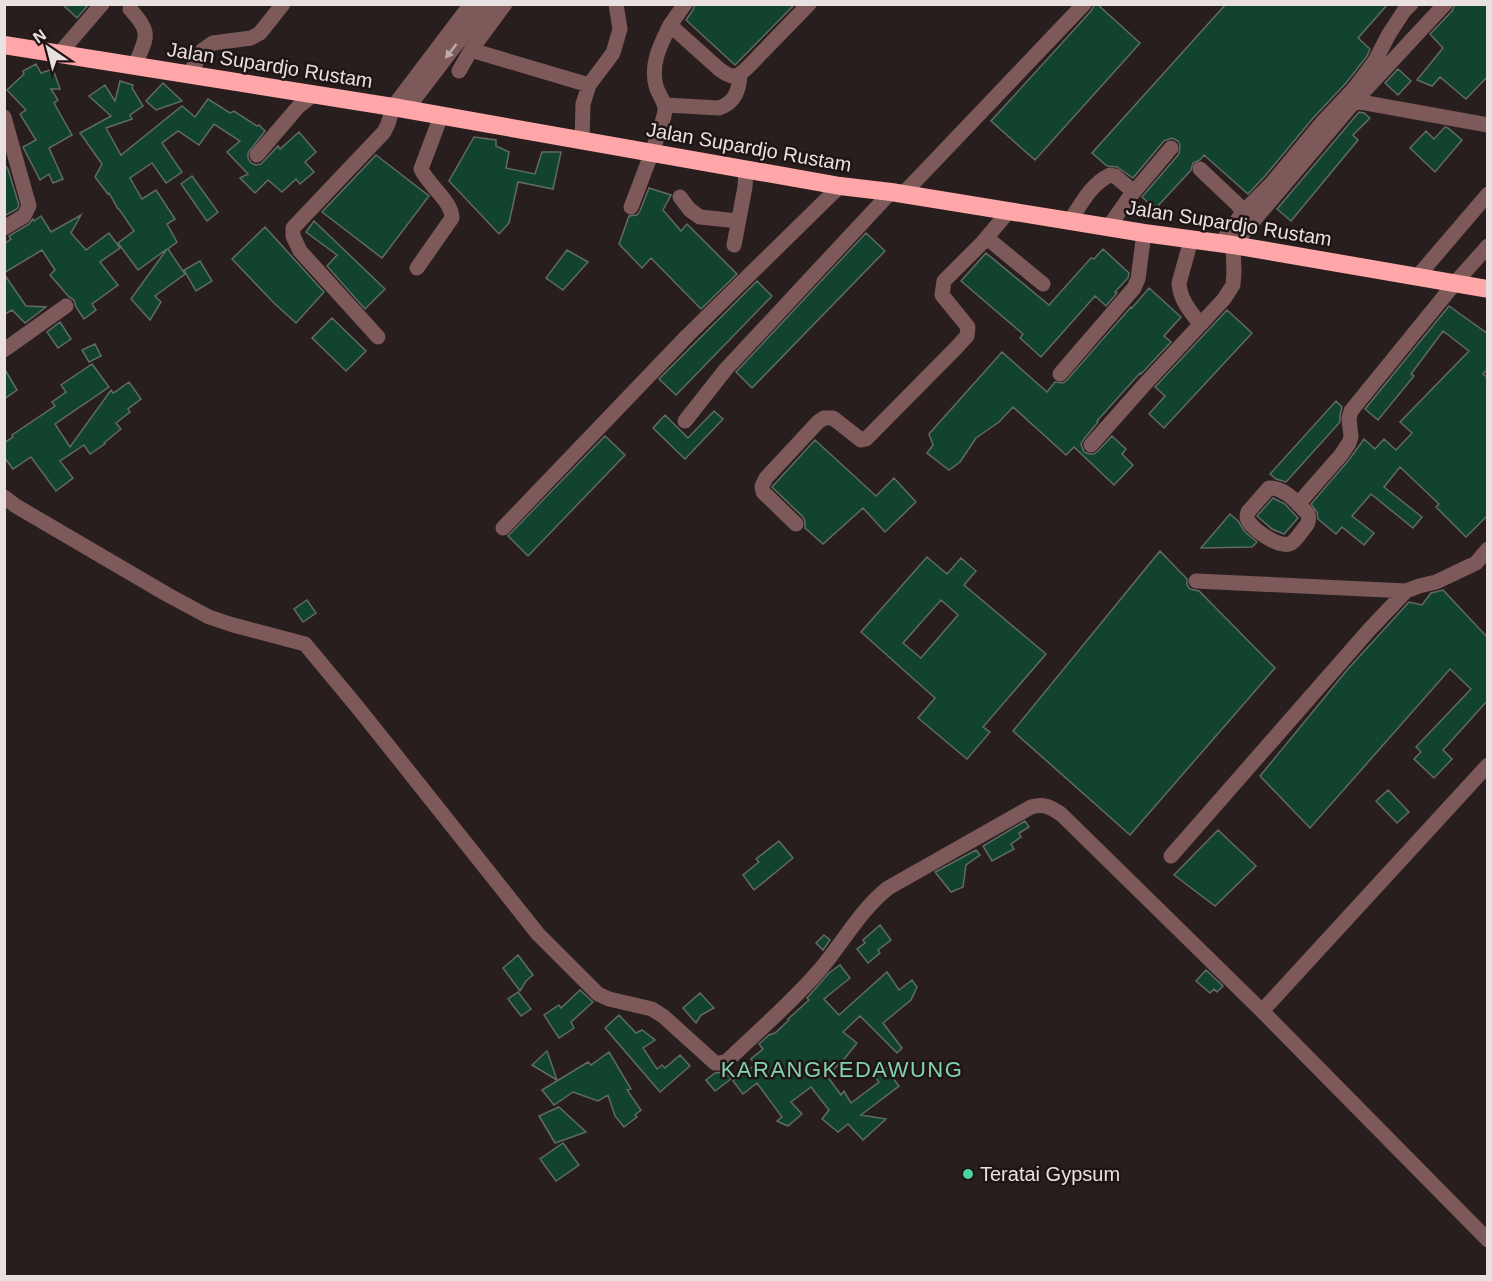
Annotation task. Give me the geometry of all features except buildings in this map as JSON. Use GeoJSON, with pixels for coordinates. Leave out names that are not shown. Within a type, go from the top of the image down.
{"type":"FeatureCollection","features":[{"type":"Feature","properties":{"kind":"highway","name":"Jalan Supardjo Rustam"},"geometry":{"type":"LineString","coordinates":[[4,45],[441,116],[840,186],[897,193],[1108,228],[1227,244],[1488,289]]}},
{"type":"Feature","properties":{"kind":"street"},"geometry":{"type":"LineString","coordinates":[[59,54],[102,4]]}},
{"type":"Feature","properties":{"kind":"street"},"geometry":{"type":"LineString","coordinates":[[189,75],[203,50],[213,43],[251,38],[260,33],[283,4]]}},
{"type":"Feature","properties":{"kind":"street"},"geometry":{"type":"LineString","coordinates":[[378,337],[300,250],[293,237],[293,228],[384,132],[471,4]]}},
{"type":"Feature","properties":{"kind":"street"},"geometry":{"type":"LineString","coordinates":[[399,109],[487,4]]}},
{"type":"Feature","properties":{"kind":"street"},"geometry":{"type":"LineString","coordinates":[[459,71],[471,50],[505,4]]}},
{"type":"Feature","properties":{"kind":"street"},"geometry":{"type":"LineString","coordinates":[[582,141],[583,104],[589,85],[613,53],[620,28],[616,4]]}},
{"type":"Feature","properties":{"kind":"street"},"geometry":{"type":"LineString","coordinates":[[631,207],[657,141],[665,105],[653,72],[658,49],[670,25],[685,4]]}},
{"type":"Feature","properties":{"kind":"street"},"geometry":{"type":"LineString","coordinates":[[670,25],[726,75],[736,76],[740,75],[809,4]]}},
{"type":"Feature","properties":{"kind":"street"},"geometry":{"type":"LineString","coordinates":[[685,421],[726,369],[1084,4]]}},
{"type":"Feature","properties":{"kind":"street"},"geometry":{"type":"LineString","coordinates":[[1091,445],[1144,384],[1224,299],[1233,285],[1234,272],[1227,244],[1243,212],[1272,183],[1321,124],[1353,90],[1375,61],[1389,33],[1411,4]]}},
{"type":"Feature","properties":{"kind":"street"},"geometry":{"type":"LineString","coordinates":[[1227,244],[1445,4]]}},
{"type":"Feature","properties":{"kind":"street"},"geometry":{"type":"LineString","coordinates":[[130,9],[141,20],[146,39],[135,66]]}},
{"type":"Feature","properties":{"kind":"street"},"geometry":{"type":"LineString","coordinates":[[471,50],[589,85]]}},
{"type":"Feature","properties":{"kind":"street"},"geometry":{"type":"LineString","coordinates":[[665,105],[719,108],[725,106],[734,99],[739,88],[740,75]]}},
{"type":"Feature","properties":{"kind":"street"},"geometry":{"type":"LineString","coordinates":[[257,155],[298,107],[313,95]]}},
{"type":"Feature","properties":{"kind":"street"},"geometry":{"type":"LineString","coordinates":[[1355,101],[1488,125]]}},
{"type":"Feature","properties":{"kind":"street"},"geometry":{"type":"LineString","coordinates":[[417,267],[452,218],[450,209],[428,182],[422,169],[441,116]]}},
{"type":"Feature","properties":{"kind":"street"},"geometry":{"type":"LineString","coordinates":[[4,117],[29,206],[24,216],[4,228]]}},
{"type":"Feature","properties":{"kind":"street"},"geometry":{"type":"LineString","coordinates":[[1108,228],[1134,192],[1171,148]]}},
{"type":"Feature","properties":{"kind":"street"},"geometry":{"type":"LineString","coordinates":[[1200,169],[1243,212]]}},
{"type":"Feature","properties":{"kind":"street"},"geometry":{"type":"LineString","coordinates":[[734,245],[745,188],[746,170]]}},
{"type":"Feature","properties":{"kind":"street"},"geometry":{"type":"LineString","coordinates":[[1070,221],[1087,195],[1110,175],[1115,176],[1134,192]]}},
{"type":"Feature","properties":{"kind":"street"},"geometry":{"type":"LineString","coordinates":[[503,528],[687,336],[840,186]]}},
{"type":"Feature","properties":{"kind":"street"},"geometry":{"type":"LineString","coordinates":[[1418,276],[1488,194]]}},
{"type":"Feature","properties":{"kind":"street"},"geometry":{"type":"LineString","coordinates":[[680,197],[690,210],[700,217],[738,221]]}},
{"type":"Feature","properties":{"kind":"street"},"geometry":{"type":"LineString","coordinates":[[796,524],[763,492],[762,486],[766,478],[824,418],[833,418],[861,440],[866,439],[967,336],[968,327],[942,296],[944,282],[1009,212]]}},
{"type":"Feature","properties":{"kind":"street"},"geometry":{"type":"LineString","coordinates":[[1060,374],[1134,288],[1138,279],[1144,233]]}},
{"type":"Feature","properties":{"kind":"street"},"geometry":{"type":"LineString","coordinates":[[987,238],[1043,284]]}},
{"type":"Feature","properties":{"kind":"street"},"geometry":{"type":"LineString","coordinates":[[1191,240],[1179,290],[1184,303],[1200,324]]}},
{"type":"Feature","properties":{"kind":"street"},"geometry":{"type":"LineString","coordinates":[[1298,504],[1349,443],[1351,411],[1488,246]]}},
{"type":"Feature","properties":{"kind":"street"},"geometry":{"type":"LineString","coordinates":[[4,350],[66,306]]}},
{"type":"Feature","properties":{"kind":"street"},"geometry":{"type":"LineString","coordinates":[[4,498],[168,595],[210,617],[233,626],[305,644],[538,934],[598,994],[609,999],[652,1009],[663,1016],[715,1063],[727,1061],[793,998],[818,972],[880,894],[1031,807],[1040,804],[1051,807],[1061,814],[1262,1011],[1488,1240]]}},
{"type":"Feature","properties":{"kind":"street"},"geometry":{"type":"LineString","coordinates":[[1171,856],[1369,630],[1406,591],[1419,585],[1436,582],[1476,563],[1488,549]]}},
{"type":"Feature","properties":{"kind":"street"},"geometry":{"type":"LineString","coordinates":[[1196,581],[1406,591]]}},
{"type":"Feature","properties":{"kind":"street"},"geometry":{"type":"LineString","coordinates":[[1262,1011],[1488,765]]}},
{"type":"Feature","properties":{"kind":"place","name":"Teratai Gypsum"},"geometry":{"type":"Point","coordinates":[968,1174]}},
{"type":"Feature","properties":{"kind":"district","name":"KARANGKEDAWUNG"},"geometry":{"type":"Point","coordinates":[842,1069]}}]}
